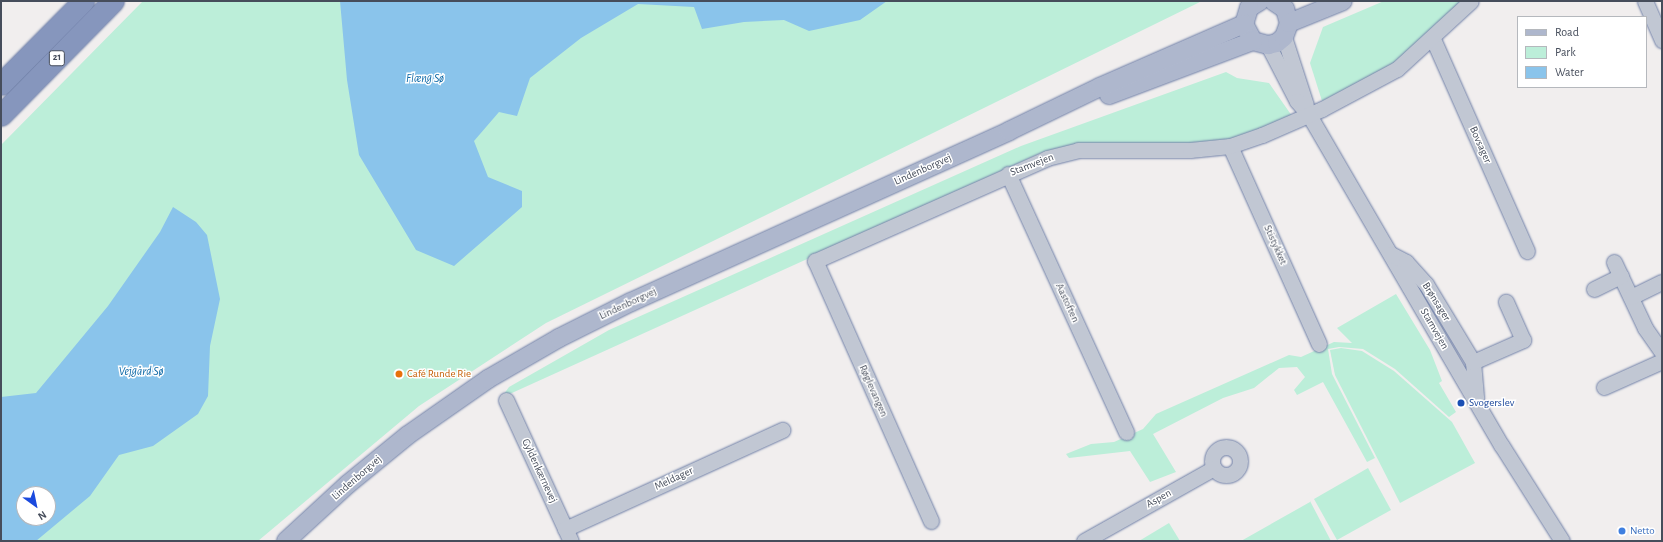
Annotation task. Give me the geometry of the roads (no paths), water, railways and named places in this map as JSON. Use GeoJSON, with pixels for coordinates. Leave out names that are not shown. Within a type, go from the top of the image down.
{"type":"FeatureCollection","features":[{"type":"Feature","properties":{"kind":"highway","name":"21"},"geometry":{"type":"LineString","coordinates":[[1,84],[83,1]]}},
{"type":"Feature","properties":{"kind":"highway","name":"21"},"geometry":{"type":"LineString","coordinates":[[1,115],[113,1]]}},
{"type":"Feature","properties":{"kind":"main road"},"geometry":{"type":"LineString","coordinates":[[1260,1],[1249,8],[1244,24],[1260,43]]}},
{"type":"Feature","properties":{"kind":"main road"},"geometry":{"type":"LineString","coordinates":[[1282,2],[1287,13],[1287,30],[1343,1]]}},
{"type":"Feature","properties":{"kind":"main road","name":"Lindenborgvej"},"geometry":{"type":"LineString","coordinates":[[286,541],[348,484],[408,435],[488,379],[559,338],[638,299],[1009,131],[1100,87],[1244,24]]}},
{"type":"Feature","properties":{"kind":"main road","name":"Lindenborgvej"},"geometry":{"type":"LineString","coordinates":[[1009,131],[1260,43],[1287,30]]}},
{"type":"Feature","properties":{"kind":"street","name":"Stamvejen"},"geometry":{"type":"LineString","coordinates":[[815,261],[1008,174],[1047,158],[1078,150],[1190,150],[1230,146],[1309,115],[1386,76],[1433,39],[1471,1]]}},
{"type":"Feature","properties":{"kind":"street"},"geometry":{"type":"LineString","coordinates":[[1645,1],[1662,40]]}},
{"type":"Feature","properties":{"kind":"street","name":"Stamvejen"},"geometry":{"type":"LineString","coordinates":[[1287,30],[1309,115]]}},
{"type":"Feature","properties":{"kind":"street","name":"Bovsager"},"geometry":{"type":"LineString","coordinates":[[1433,39],[1527,251]]}},
{"type":"Feature","properties":{"kind":"street","name":"Stamvejen"},"geometry":{"type":"LineString","coordinates":[[1260,43],[1297,101],[1309,115],[1477,403],[1562,541]]}},
{"type":"Feature","properties":{"kind":"street","name":"Stistykket"},"geometry":{"type":"LineString","coordinates":[[1230,146],[1319,344]]}},
{"type":"Feature","properties":{"kind":"street","name":"Aastoften"},"geometry":{"type":"LineString","coordinates":[[1008,174],[1126,432]]}},
{"type":"Feature","properties":{"kind":"street","name":"Brønsager"},"geometry":{"type":"LineString","coordinates":[[1389,252],[1406,262],[1426,284],[1473,362],[1477,403]]}},
{"type":"Feature","properties":{"kind":"street","name":"Røglevangen"},"geometry":{"type":"LineString","coordinates":[[815,261],[931,521]]}},
{"type":"Feature","properties":{"kind":"street"},"geometry":{"type":"LineString","coordinates":[[1614,262],[1645,328],[1662,352]]}},
{"type":"Feature","properties":{"kind":"street"},"geometry":{"type":"LineString","coordinates":[[1594,289],[1621,276]]}},
{"type":"Feature","properties":{"kind":"street"},"geometry":{"type":"LineString","coordinates":[[1631,297],[1662,282]]}},
{"type":"Feature","properties":{"kind":"street"},"geometry":{"type":"LineString","coordinates":[[1473,362],[1523,340],[1506,302]]}},
{"type":"Feature","properties":{"kind":"street"},"geometry":{"type":"LineString","coordinates":[[1604,387],[1662,361]]}},
{"type":"Feature","properties":{"kind":"street","name":"Gyldenkærnevej"},"geometry":{"type":"LineString","coordinates":[[506,400],[568,535]]}},
{"type":"Feature","properties":{"kind":"street","name":"Meldager"},"geometry":{"type":"LineString","coordinates":[[568,535],[782,430]]}},
{"type":"Feature","properties":{"kind":"street","name":"Aspen"},"geometry":{"type":"LineString","coordinates":[[1084,541],[1214,468]]}},
{"type":"Feature","properties":{"kind":"water","name":"Flæng Sø"},"geometry":{"type":"Polygon","coordinates":[[[340,1],[887,1],[860,20],[809,31],[784,20],[744,22],[702,29],[694,7],[638,4],[581,38],[530,78],[517,116],[499,112],[474,141],[488,177],[522,191],[522,207],[454,266],[416,250],[359,155],[347,80],[340,1]]]}},
{"type":"Feature","properties":{"kind":"water","name":"Vejgård Sø"},"geometry":{"type":"Polygon","coordinates":[[[173,207],[196,222],[207,235],[220,299],[210,346],[208,396],[198,414],[153,446],[119,455],[90,496],[56,524],[56,486],[16,486],[16,526],[54,526],[36,541],[1,541],[1,397],[36,393],[108,306],[160,232],[173,207]]]}},
{"type":"Feature","properties":{"kind":"place","name":"Café Runde Rie"},"geometry":{"type":"Point","coordinates":[399,374]}},
{"type":"Feature","properties":{"kind":"place","name":"Svogerslev"},"geometry":{"type":"Point","coordinates":[1461,403]}},
{"type":"Feature","properties":{"kind":"place","name":"Netto"},"geometry":{"type":"Point","coordinates":[1622,531]}}]}
